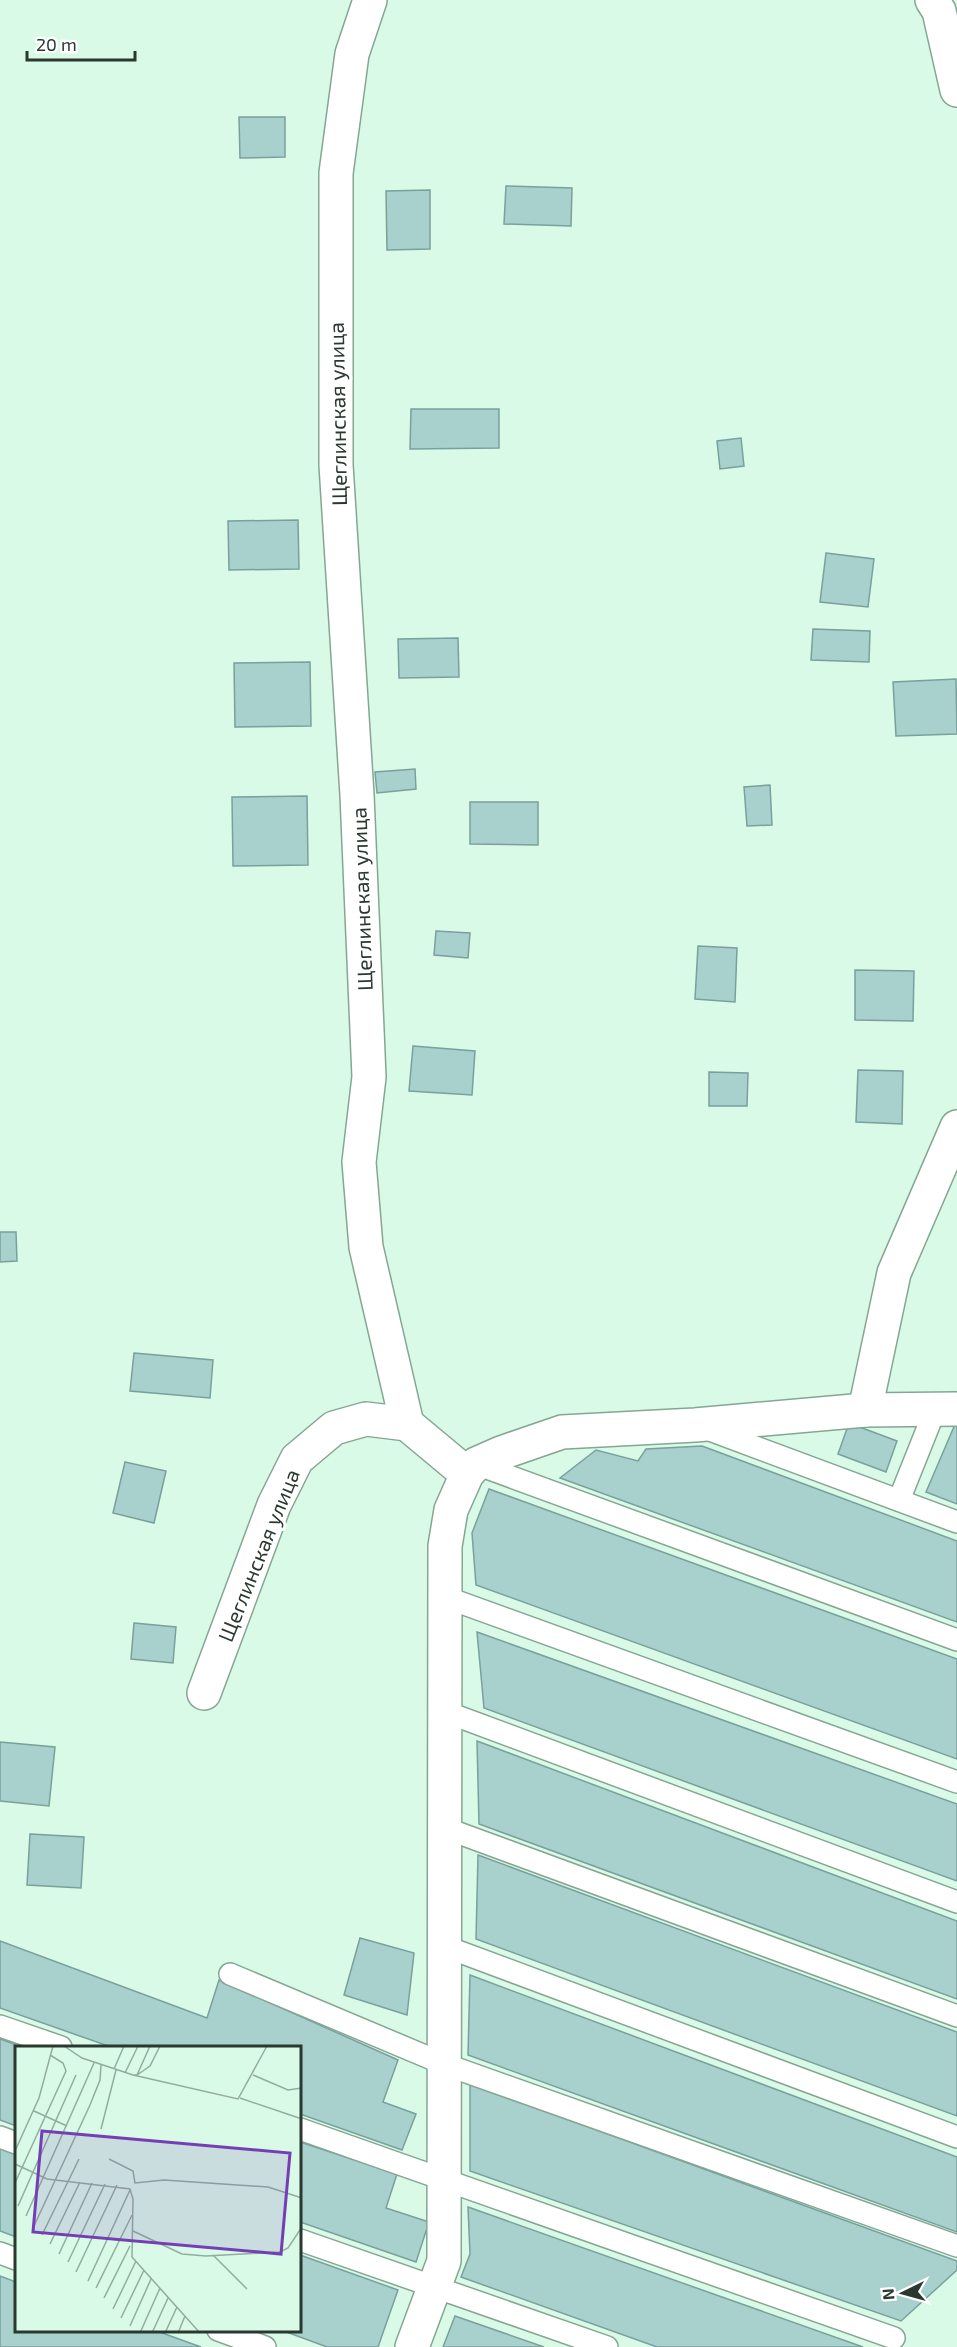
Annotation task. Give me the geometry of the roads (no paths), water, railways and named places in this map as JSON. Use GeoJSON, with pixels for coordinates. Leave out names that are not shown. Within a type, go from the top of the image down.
{"type":"FeatureCollection","features":[{"type":"Feature","properties":{"kind":"street","name":"Щеглинская улица"},"geometry":{"type":"LineString","coordinates":[[204,1693],[274,1505],[297,1459],[334,1428],[366,1419],[406,1424],[366,1247],[359,1162],[369,1077],[357,795],[336,465],[336,173],[352,54],[370,0]]}},
{"type":"Feature","properties":{"kind":"street"},"geometry":{"type":"LineString","coordinates":[[932,0],[939,11],[957,90]]}},
{"type":"Feature","properties":{"kind":"street"},"geometry":{"type":"LineString","coordinates":[[865,1410],[894,1274],[957,1127]]}},
{"type":"Feature","properties":{"kind":"street"},"geometry":{"type":"LineString","coordinates":[[412,2347],[444,2261],[445,1546],[452,1510],[472,1469],[501,1453],[562,1432],[695,1425],[865,1410],[946,1410]]}},
{"type":"Feature","properties":{"kind":"street"},"geometry":{"type":"LineString","coordinates":[[406,1424],[472,1469]]}},
{"type":"Feature","properties":{"kind":"lane"},"geometry":{"type":"LineString","coordinates":[[899,1500],[946,1410]]}},
{"type":"Feature","properties":{"kind":"lane"},"geometry":{"type":"LineString","coordinates":[[695,1425],[957,1522]]}},
{"type":"Feature","properties":{"kind":"lane"},"geometry":{"type":"LineString","coordinates":[[472,1469],[957,1640]]}},
{"type":"Feature","properties":{"kind":"lane"},"geometry":{"type":"LineString","coordinates":[[445,1597],[957,1782]]}},
{"type":"Feature","properties":{"kind":"lane"},"geometry":{"type":"LineString","coordinates":[[446,1712],[957,1902]]}},
{"type":"Feature","properties":{"kind":"lane"},"geometry":{"type":"LineString","coordinates":[[445,1828],[957,2016]]}},
{"type":"Feature","properties":{"kind":"lane"},"geometry":{"type":"LineString","coordinates":[[444,1946],[957,2137]]}},
{"type":"Feature","properties":{"kind":"lane"},"geometry":{"type":"LineString","coordinates":[[230,1974],[444,2064],[957,2246]]}},
{"type":"Feature","properties":{"kind":"lane"},"geometry":{"type":"LineString","coordinates":[[0,2026],[57,2046]]}},
{"type":"Feature","properties":{"kind":"lane"},"geometry":{"type":"LineString","coordinates":[[302,2130],[894,2338]]}},
{"type":"Feature","properties":{"kind":"lane"},"geometry":{"type":"LineString","coordinates":[[0,2137],[15,2143]]}},
{"type":"Feature","properties":{"kind":"lane"},"geometry":{"type":"LineString","coordinates":[[302,2241],[607,2347]]}},
{"type":"Feature","properties":{"kind":"lane"},"geometry":{"type":"LineString","coordinates":[[0,2253],[15,2259]]}},
{"type":"Feature","properties":{"kind":"lane"},"geometry":{"type":"LineString","coordinates":[[221,2332],[265,2347]]}}]}
